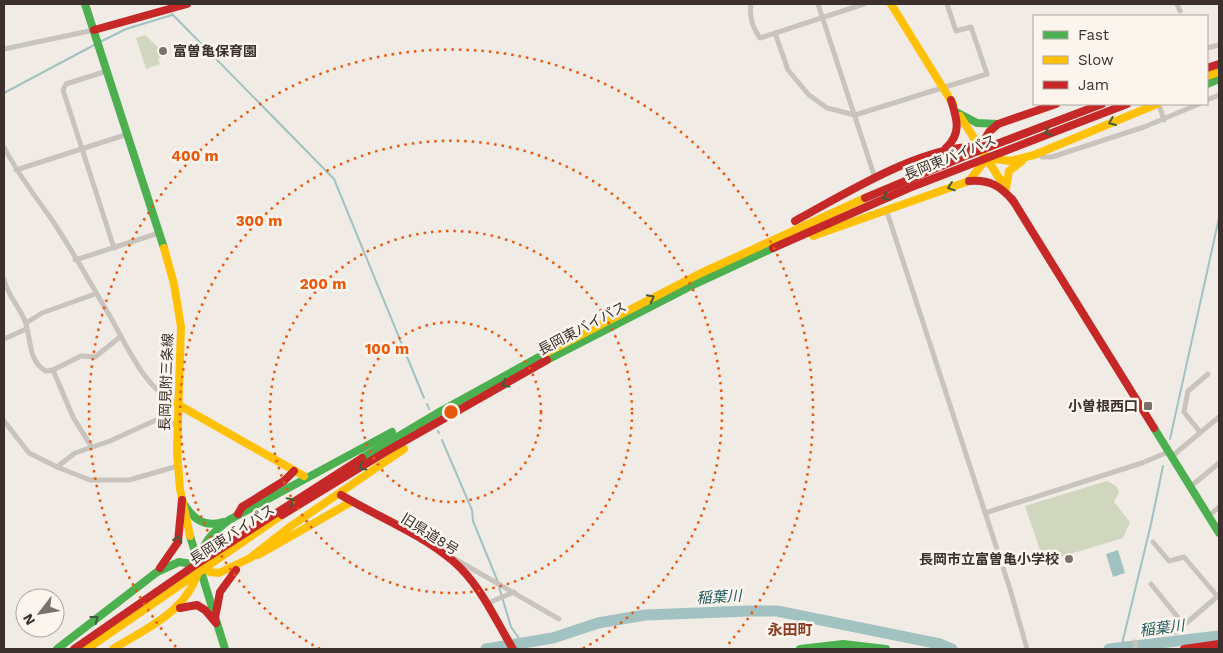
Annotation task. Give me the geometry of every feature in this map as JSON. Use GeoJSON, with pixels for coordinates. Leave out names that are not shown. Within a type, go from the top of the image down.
{"type":"FeatureCollection","features":[{"type":"Feature","properties":{"kind":"main road","name":"長岡見附三条線"},"geometry":{"type":"LineString","coordinates":[[86,4],[170,263],[180,313],[182,350],[177,426],[178,466],[182,500],[225,649]]}},
{"type":"Feature","properties":{"kind":"main road"},"geometry":{"type":"LineString","coordinates":[[94,30],[187,4]]}},
{"type":"Feature","properties":{"kind":"main road"},"geometry":{"type":"LineString","coordinates":[[891,4],[1014,202]]}},
{"type":"Feature","properties":{"kind":"main road"},"geometry":{"type":"LineString","coordinates":[[945,149],[954,139],[958,127],[951,100]]}},
{"type":"Feature","properties":{"kind":"main road"},"geometry":{"type":"LineString","coordinates":[[958,113],[970,121],[983,126],[998,124],[1053,105]]}},
{"type":"Feature","properties":{"kind":"main road","name":"長岡東バイパス"},"geometry":{"type":"LineString","coordinates":[[74,649],[223,549],[283,505],[438,412],[590,328],[673,286],[833,211],[1100,105]]}},
{"type":"Feature","properties":{"kind":"main road","name":"長岡東バイパス"},"geometry":{"type":"LineString","coordinates":[[1020,138],[1124,105]]}},
{"type":"Feature","properties":{"kind":"main road"},"geometry":{"type":"LineString","coordinates":[[988,158],[1010,161],[1036,154],[1159,106]]}},
{"type":"Feature","properties":{"kind":"main road"},"geometry":{"type":"LineString","coordinates":[[980,147],[988,132],[998,124]]}},
{"type":"Feature","properties":{"kind":"main road"},"geometry":{"type":"LineString","coordinates":[[673,286],[856,190],[945,149],[965,145],[980,147]]}},
{"type":"Feature","properties":{"kind":"main road"},"geometry":{"type":"LineString","coordinates":[[1006,188],[1006,177],[1009,169],[1036,154]]}},
{"type":"Feature","properties":{"kind":"main road"},"geometry":{"type":"LineString","coordinates":[[969,181],[988,158]]}},
{"type":"Feature","properties":{"kind":"main road","name":"長岡東バイパス"},"geometry":{"type":"LineString","coordinates":[[223,549],[528,370],[658,303],[945,168]]}},
{"type":"Feature","properties":{"kind":"main road"},"geometry":{"type":"LineString","coordinates":[[658,303],[836,227],[969,181],[983,180],[994,182],[1006,190],[1014,202],[1219,533]]}},
{"type":"Feature","properties":{"kind":"main road"},"geometry":{"type":"LineString","coordinates":[[178,404],[304,476]]}},
{"type":"Feature","properties":{"kind":"main road"},"geometry":{"type":"LineString","coordinates":[[182,500],[192,516],[202,524],[212,526],[237,516],[405,426],[438,412]]}},
{"type":"Feature","properties":{"kind":"main road"},"geometry":{"type":"LineString","coordinates":[[216,621],[215,604],[220,588],[229,576],[291,526],[418,440],[434,425]]}},
{"type":"Feature","properties":{"kind":"main road"},"geometry":{"type":"LineString","coordinates":[[237,516],[242,507],[284,481],[294,471]]}},
{"type":"Feature","properties":{"kind":"main road","name":"旧県道8号"},"geometry":{"type":"LineString","coordinates":[[341,495],[433,547],[463,572],[486,604],[513,649]]}},
{"type":"Feature","properties":{"kind":"main road"},"geometry":{"type":"LineString","coordinates":[[57,649],[157,572],[172,554],[178,542],[182,500]]}},
{"type":"Feature","properties":{"kind":"main road"},"geometry":{"type":"LineString","coordinates":[[157,572],[179,562],[200,566],[210,572],[219,573],[251,557],[262,554],[351,502]]}},
{"type":"Feature","properties":{"kind":"main road"},"geometry":{"type":"LineString","coordinates":[[174,612],[192,590],[200,566],[200,553],[209,537],[229,520]]}},
{"type":"Feature","properties":{"kind":"main road","name":"長岡東バイパス"},"geometry":{"type":"LineString","coordinates":[[87,649],[170,585]]}},
{"type":"Feature","properties":{"kind":"main road"},"geometry":{"type":"LineString","coordinates":[[113,649],[191,603],[197,604],[207,611],[216,621]]}},
{"type":"Feature","properties":{"kind":"main road"},"geometry":{"type":"LineString","coordinates":[[800,649],[828,643],[845,643],[886,649]]}},
{"type":"Feature","properties":{"kind":"main road"},"geometry":{"type":"LineString","coordinates":[[1184,649],[1219,644]]}},
{"type":"Feature","properties":{"kind":"street"},"geometry":{"type":"LineString","coordinates":[[751,4],[751,21],[760,38],[864,4]]}},
{"type":"Feature","properties":{"kind":"street"},"geometry":{"type":"LineString","coordinates":[[818,4],[875,178]]}},
{"type":"Feature","properties":{"kind":"street"},"geometry":{"type":"LineString","coordinates":[[775,33],[788,70],[809,95],[827,108],[855,115],[988,74],[971,27],[956,31],[947,4]]}},
{"type":"Feature","properties":{"kind":"street"},"geometry":{"type":"LineString","coordinates":[[1177,4],[1180,11]]}},
{"type":"Feature","properties":{"kind":"street"},"geometry":{"type":"LineString","coordinates":[[4,49],[94,30]]}},
{"type":"Feature","properties":{"kind":"street"},"geometry":{"type":"LineString","coordinates":[[107,71],[64,86],[114,248]]}},
{"type":"Feature","properties":{"kind":"street"},"geometry":{"type":"LineString","coordinates":[[1036,154],[1042,157],[1052,157],[1164,120],[1197,105]]}},
{"type":"Feature","properties":{"kind":"street"},"geometry":{"type":"LineString","coordinates":[[1159,106],[1164,120]]}},
{"type":"Feature","properties":{"kind":"street"},"geometry":{"type":"LineString","coordinates":[[16,170],[128,134]]}},
{"type":"Feature","properties":{"kind":"street"},"geometry":{"type":"LineString","coordinates":[[4,147],[6,157],[54,223],[120,337],[154,388],[168,400],[178,404]]}},
{"type":"Feature","properties":{"kind":"street"},"geometry":{"type":"LineString","coordinates":[[887,212],[1027,641],[1027,649]]}},
{"type":"Feature","properties":{"kind":"street"},"geometry":{"type":"LineString","coordinates":[[75,260],[159,233]]}},
{"type":"Feature","properties":{"kind":"street"},"geometry":{"type":"LineString","coordinates":[[4,279],[6,288],[26,323],[29,345],[39,365],[46,371],[53,370],[81,356],[95,357],[120,337]]}},
{"type":"Feature","properties":{"kind":"street"},"geometry":{"type":"LineString","coordinates":[[26,323],[42,313],[95,294]]}},
{"type":"Feature","properties":{"kind":"street"},"geometry":{"type":"LineString","coordinates":[[4,339],[26,329]]}},
{"type":"Feature","properties":{"kind":"street"},"geometry":{"type":"LineString","coordinates":[[53,370],[73,416],[91,446]]}},
{"type":"Feature","properties":{"kind":"street"},"geometry":{"type":"LineString","coordinates":[[1200,432],[1184,412],[1188,391],[1208,374]]}},
{"type":"Feature","properties":{"kind":"street"},"geometry":{"type":"LineString","coordinates":[[985,513],[1170,454],[1219,417]]}},
{"type":"Feature","properties":{"kind":"street"},"geometry":{"type":"LineString","coordinates":[[57,467],[75,453],[161,418],[177,426]]}},
{"type":"Feature","properties":{"kind":"street"},"geometry":{"type":"LineString","coordinates":[[4,422],[29,452],[57,467],[90,480],[119,482],[178,466]]}},
{"type":"Feature","properties":{"kind":"street"},"geometry":{"type":"LineString","coordinates":[[1190,487],[1219,463]]}},
{"type":"Feature","properties":{"kind":"street"},"geometry":{"type":"LineString","coordinates":[[1208,516],[1219,507]]}},
{"type":"Feature","properties":{"kind":"street"},"geometry":{"type":"LineString","coordinates":[[1153,542],[1169,561],[1184,557],[1217,597],[1219,605]]}},
{"type":"Feature","properties":{"kind":"street"},"geometry":{"type":"LineString","coordinates":[[433,547],[558,619]]}},
{"type":"Feature","properties":{"kind":"street"},"geometry":{"type":"LineString","coordinates":[[1151,584],[1184,625]]}},
{"type":"Feature","properties":{"kind":"street"},"geometry":{"type":"LineString","coordinates":[[486,604],[514,592]]}},
{"type":"Feature","properties":{"kind":"street"},"geometry":{"type":"LineString","coordinates":[[1176,632],[1217,597]]}},
{"type":"Feature","properties":{"kind":"street"},"geometry":{"type":"LineString","coordinates":[[1136,642],[1136,649]]}},
{"type":"Feature","properties":{"kind":"green space"},"geometry":{"type":"Polygon","coordinates":[[[145,35],[166,55],[158,58],[160,64],[146,69],[136,38],[145,35]]]}},
{"type":"Feature","properties":{"kind":"green space"},"geometry":{"type":"Polygon","coordinates":[[[1107,481],[1116,486],[1119,492],[1114,502],[1130,522],[1123,538],[1044,562],[1025,506],[1107,481]]]}},
{"type":"Feature","properties":{"kind":"water"},"geometry":{"type":"Polygon","coordinates":[[[1118,550],[1125,573],[1113,577],[1106,554],[1118,550]]]}},
{"type":"Feature","properties":{"kind":"waterway"},"geometry":{"type":"LineString","coordinates":[[172,14],[334,179],[424,398]]}},
{"type":"Feature","properties":{"kind":"waterway"},"geometry":{"type":"LineString","coordinates":[[100,42],[126,29],[172,15]]}},
{"type":"Feature","properties":{"kind":"waterway"},"geometry":{"type":"LineString","coordinates":[[4,93],[96,44]]}},
{"type":"Feature","properties":{"kind":"waterway"},"geometry":{"type":"LineString","coordinates":[[1170,439],[1219,218]]}},
{"type":"Feature","properties":{"kind":"waterway"},"geometry":{"type":"LineString","coordinates":[[427,404],[429,409]]}},
{"type":"Feature","properties":{"kind":"waterway"},"geometry":{"type":"LineString","coordinates":[[442,440],[472,510],[473,521],[498,582]]}},
{"type":"Feature","properties":{"kind":"waterway"},"geometry":{"type":"LineString","coordinates":[[1121,648],[1163,466]]}},
{"type":"Feature","properties":{"kind":"waterway"},"geometry":{"type":"LineString","coordinates":[[499,587],[511,627],[523,644]]}},
{"type":"Feature","properties":{"kind":"waterway","name":"稲葉川"},"geometry":{"type":"LineString","coordinates":[[486,649],[553,638],[598,623],[645,615],[749,611],[777,611],[940,644],[952,649]]}},
{"type":"Feature","properties":{"kind":"waterway","name":"稲葉川"},"geometry":{"type":"LineString","coordinates":[[1109,649],[1219,636]]}},
{"type":"Feature","properties":{"kind":"traffic: fast"},"geometry":{"type":"LineString","coordinates":[[85,4],[164,248]]}},
{"type":"Feature","properties":{"kind":"traffic: fast"},"geometry":{"type":"LineString","coordinates":[[1208,84],[1219,79]]}},
{"type":"Feature","properties":{"kind":"traffic: fast"},"geometry":{"type":"LineString","coordinates":[[958,113],[977,123],[998,124]]}},
{"type":"Feature","properties":{"kind":"traffic: fast"},"geometry":{"type":"LineString","coordinates":[[547,360],[695,284],[773,248]]}},
{"type":"Feature","properties":{"kind":"traffic: fast"},"geometry":{"type":"LineString","coordinates":[[362,458],[441,411],[548,352]]}},
{"type":"Feature","properties":{"kind":"traffic: fast"},"geometry":{"type":"LineString","coordinates":[[1154,428],[1219,533]]}},
{"type":"Feature","properties":{"kind":"traffic: fast"},"geometry":{"type":"LineString","coordinates":[[57,649],[157,572],[179,562],[199,565],[202,551],[208,539],[229,520],[392,432]]}},
{"type":"Feature","properties":{"kind":"traffic: fast"},"geometry":{"type":"LineString","coordinates":[[182,501],[194,517],[199,520],[210,524],[223,522]]}},
{"type":"Feature","properties":{"kind":"traffic: fast"},"geometry":{"type":"LineString","coordinates":[[190,536],[225,649]]}},
{"type":"Feature","properties":{"kind":"traffic: fast"},"geometry":{"type":"LineString","coordinates":[[800,649],[843,644],[886,649]]}},
{"type":"Feature","properties":{"kind":"traffic: slow"},"geometry":{"type":"LineString","coordinates":[[891,4],[953,104]]}},
{"type":"Feature","properties":{"kind":"traffic: slow"},"geometry":{"type":"LineString","coordinates":[[1208,76],[1219,72]]}},
{"type":"Feature","properties":{"kind":"traffic: slow"},"geometry":{"type":"LineString","coordinates":[[813,236],[969,181],[987,158],[1010,161],[1034,155],[1155,105]]}},
{"type":"Feature","properties":{"kind":"traffic: slow"},"geometry":{"type":"LineString","coordinates":[[960,116],[1006,189]]}},
{"type":"Feature","properties":{"kind":"traffic: slow"},"geometry":{"type":"LineString","coordinates":[[1006,188],[1009,171],[1022,161]]}},
{"type":"Feature","properties":{"kind":"traffic: slow"},"geometry":{"type":"LineString","coordinates":[[548,352],[699,274],[865,198]]}},
{"type":"Feature","properties":{"kind":"traffic: slow"},"geometry":{"type":"LineString","coordinates":[[164,248],[174,284],[181,327],[177,451],[180,489],[190,536]]}},
{"type":"Feature","properties":{"kind":"traffic: slow"},"geometry":{"type":"LineString","coordinates":[[177,404],[304,476]]}},
{"type":"Feature","properties":{"kind":"traffic: slow"},"geometry":{"type":"LineString","coordinates":[[113,649],[153,625],[177,607],[186,596],[200,567],[210,572],[219,573],[250,558],[291,526],[404,449]]}},
{"type":"Feature","properties":{"kind":"traffic: slow"},"geometry":{"type":"LineString","coordinates":[[258,555],[351,502]]}},
{"type":"Feature","properties":{"kind":"traffic: slow"},"geometry":{"type":"LineString","coordinates":[[87,649],[282,515]]}},
{"type":"Feature","properties":{"kind":"traffic: jam"},"geometry":{"type":"LineString","coordinates":[[94,30],[187,4]]}},
{"type":"Feature","properties":{"kind":"traffic: jam"},"geometry":{"type":"LineString","coordinates":[[1208,68],[1219,64]]}},
{"type":"Feature","properties":{"kind":"traffic: jam"},"geometry":{"type":"LineString","coordinates":[[946,148],[954,137],[957,126],[951,100]]}},
{"type":"Feature","properties":{"kind":"traffic: jam"},"geometry":{"type":"LineString","coordinates":[[795,221],[861,185],[910,162],[958,148],[980,147],[989,132],[998,124],[1053,105]]}},
{"type":"Feature","properties":{"kind":"traffic: jam"},"geometry":{"type":"LineString","coordinates":[[865,198],[965,156],[1099,105]]}},
{"type":"Feature","properties":{"kind":"traffic: jam"},"geometry":{"type":"LineString","coordinates":[[773,248],[909,188],[1124,105]]}},
{"type":"Feature","properties":{"kind":"traffic: jam"},"geometry":{"type":"LineString","coordinates":[[969,181],[983,181],[994,185],[1014,202]]}},
{"type":"Feature","properties":{"kind":"traffic: jam"},"geometry":{"type":"LineString","coordinates":[[1012,199],[1154,428]]}},
{"type":"Feature","properties":{"kind":"traffic: jam"},"geometry":{"type":"LineString","coordinates":[[282,515],[387,451],[547,360]]}},
{"type":"Feature","properties":{"kind":"traffic: jam"},"geometry":{"type":"LineString","coordinates":[[74,649],[194,566],[362,458]]}},
{"type":"Feature","properties":{"kind":"traffic: jam"},"geometry":{"type":"LineString","coordinates":[[238,514],[242,507],[284,481],[294,471]]}},
{"type":"Feature","properties":{"kind":"traffic: jam"},"geometry":{"type":"LineString","coordinates":[[341,495],[427,542],[453,561],[463,570],[479,591],[513,649]]}},
{"type":"Feature","properties":{"kind":"traffic: jam"},"geometry":{"type":"LineString","coordinates":[[160,568],[178,542],[182,500]]}},
{"type":"Feature","properties":{"kind":"traffic: jam"},"geometry":{"type":"LineString","coordinates":[[215,618],[220,592],[236,570]]}},
{"type":"Feature","properties":{"kind":"traffic: jam"},"geometry":{"type":"LineString","coordinates":[[180,608],[197,605],[205,610],[216,623]]}},
{"type":"Feature","properties":{"kind":"traffic: jam"},"geometry":{"type":"LineString","coordinates":[[1184,649],[1219,644]]}},
{"type":"Feature","properties":{"kind":"place","name":"富曽亀保育園"},"geometry":{"type":"Point","coordinates":[163,51]}},
{"type":"Feature","properties":{"kind":"place","name":"小曽根西口"},"geometry":{"type":"Point","coordinates":[1148,406]}},
{"type":"Feature","properties":{"kind":"place","name":"長岡市立富曽亀小学校"},"geometry":{"type":"Point","coordinates":[1069,559]}},
{"type":"Feature","properties":{"kind":"district","name":"永田町"},"geometry":{"type":"Point","coordinates":[790,630]}}]}
